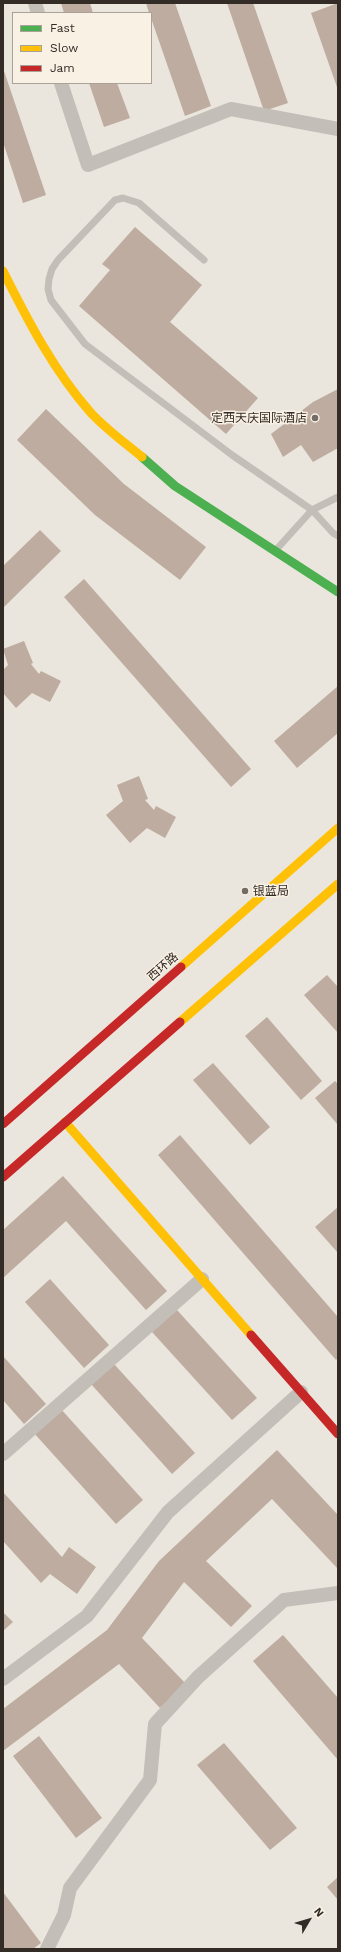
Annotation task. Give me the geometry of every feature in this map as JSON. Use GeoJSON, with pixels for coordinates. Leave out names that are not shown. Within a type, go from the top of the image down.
{"type":"FeatureCollection","features":[{"type":"Feature","properties":{"kind":"main road"},"geometry":{"type":"LineString","coordinates":[[3,271],[23,312],[55,367],[92,414],[175,486],[338,592]]}},
{"type":"Feature","properties":{"kind":"main road","name":"西环路"},"geometry":{"type":"LineString","coordinates":[[3,1124],[338,828]]}},
{"type":"Feature","properties":{"kind":"main road"},"geometry":{"type":"LineString","coordinates":[[3,1177],[338,884]]}},
{"type":"Feature","properties":{"kind":"main road"},"geometry":{"type":"LineString","coordinates":[[65,1122],[338,1434]]}},
{"type":"Feature","properties":{"kind":"street"},"geometry":{"type":"LineString","coordinates":[[61,84],[88,165],[231,109],[338,130]]}},
{"type":"Feature","properties":{"kind":"street"},"geometry":{"type":"LineString","coordinates":[[3,1454],[202,1279]]}},
{"type":"Feature","properties":{"kind":"street"},"geometry":{"type":"LineString","coordinates":[[3,1679],[87,1616],[168,1512],[302,1392]]}},
{"type":"Feature","properties":{"kind":"street"},"geometry":{"type":"LineString","coordinates":[[47,1949],[64,1915],[70,1888],[150,1780],[155,1724],[198,1677],[284,1600],[338,1592]]}},
{"type":"Feature","properties":{"kind":"lane"},"geometry":{"type":"LineString","coordinates":[[204,260],[139,203],[123,198],[114,200],[58,260],[49,279],[48,290],[51,300],[85,344],[232,454],[312,510],[333,533],[338,536]]}},
{"type":"Feature","properties":{"kind":"lane"},"geometry":{"type":"LineString","coordinates":[[275,551],[312,510],[338,497]]}},
{"type":"Feature","properties":{"kind":"building"},"geometry":{"type":"Polygon","coordinates":[[[61,3],[90,3],[93,12],[64,12],[61,3]]]}},
{"type":"Feature","properties":{"kind":"building"},"geometry":{"type":"Polygon","coordinates":[[[146,3],[175,3],[211,106],[185,116],[152,21],[152,12],[149,12],[146,3]]]}},
{"type":"Feature","properties":{"kind":"building"},"geometry":{"type":"Polygon","coordinates":[[[227,3],[253,3],[288,103],[264,111],[227,3]]]}},
{"type":"Feature","properties":{"kind":"building"},"geometry":{"type":"Polygon","coordinates":[[[338,3],[338,90],[311,13],[338,3]]]}},
{"type":"Feature","properties":{"kind":"building"},"geometry":{"type":"Polygon","coordinates":[[[3,68],[46,195],[23,203],[3,142],[3,68]]]}},
{"type":"Feature","properties":{"kind":"building"},"geometry":{"type":"Polygon","coordinates":[[[89,84],[117,84],[130,118],[104,127],[89,84]]]}},
{"type":"Feature","properties":{"kind":"building"},"geometry":{"type":"Polygon","coordinates":[[[135,227],[202,285],[170,322],[258,398],[226,434],[79,306],[110,270],[102,264],[135,227]]]}},
{"type":"Feature","properties":{"kind":"building","name":"定西天庆国际酒店"},"geometry":{"type":"Polygon","coordinates":[[[338,389],[338,448],[313,462],[301,445],[283,457],[271,434],[313,402],[338,389]]]}},
{"type":"Feature","properties":{"kind":"building"},"geometry":{"type":"Polygon","coordinates":[[[46,409],[124,484],[206,547],[180,580],[95,515],[17,440],[46,409]]]}},
{"type":"Feature","properties":{"kind":"building"},"geometry":{"type":"Polygon","coordinates":[[[40,530],[61,551],[3,608],[3,566],[40,530]]]}},
{"type":"Feature","properties":{"kind":"building"},"geometry":{"type":"Polygon","coordinates":[[[84,579],[251,769],[231,787],[64,597],[84,579]]]}},
{"type":"Feature","properties":{"kind":"building"},"geometry":{"type":"Polygon","coordinates":[[[24,641],[33,663],[31,664],[39,674],[41,671],[61,681],[50,702],[32,693],[16,708],[3,693],[3,670],[8,665],[3,649],[24,641]]]}},
{"type":"Feature","properties":{"kind":"building"},"geometry":{"type":"Polygon","coordinates":[[[338,686],[338,733],[297,768],[274,741],[338,686]]]}},
{"type":"Feature","properties":{"kind":"building"},"geometry":{"type":"Polygon","coordinates":[[[139,776],[148,799],[145,800],[154,810],[156,806],[176,817],[165,838],[147,828],[130,843],[106,815],[123,801],[117,785],[139,776]]]}},
{"type":"Feature","properties":{"kind":"building"},"geometry":{"type":"Polygon","coordinates":[[[327,975],[338,987],[338,1033],[304,995],[327,975]]]}},
{"type":"Feature","properties":{"kind":"building"},"geometry":{"type":"Polygon","coordinates":[[[267,1017],[322,1081],[301,1100],[245,1036],[267,1017]]]}},
{"type":"Feature","properties":{"kind":"building"},"geometry":{"type":"Polygon","coordinates":[[[213,1063],[270,1127],[250,1145],[193,1080],[213,1063]]]}},
{"type":"Feature","properties":{"kind":"building"},"geometry":{"type":"Polygon","coordinates":[[[335,1081],[338,1084],[338,1125],[315,1098],[335,1081]]]}},
{"type":"Feature","properties":{"kind":"building"},"geometry":{"type":"Polygon","coordinates":[[[180,1135],[338,1317],[338,1358],[336,1360],[158,1155],[180,1135]]]}},
{"type":"Feature","properties":{"kind":"building"},"geometry":{"type":"Polygon","coordinates":[[[63,1176],[167,1291],[146,1310],[66,1221],[3,1278],[3,1230],[63,1176]]]}},
{"type":"Feature","properties":{"kind":"building"},"geometry":{"type":"Polygon","coordinates":[[[338,1207],[338,1253],[315,1227],[338,1207]]]}},
{"type":"Feature","properties":{"kind":"building"},"geometry":{"type":"Polygon","coordinates":[[[50,1279],[109,1345],[84,1368],[25,1302],[50,1279]]]}},
{"type":"Feature","properties":{"kind":"building"},"geometry":{"type":"Polygon","coordinates":[[[177,1310],[257,1398],[232,1420],[152,1332],[177,1310]]]}},
{"type":"Feature","properties":{"kind":"building"},"geometry":{"type":"Polygon","coordinates":[[[3,1356],[46,1404],[24,1424],[3,1400],[3,1356]]]}},
{"type":"Feature","properties":{"kind":"building"},"geometry":{"type":"Polygon","coordinates":[[[114,1364],[195,1453],[172,1474],[91,1384],[114,1364]]]}},
{"type":"Feature","properties":{"kind":"building"},"geometry":{"type":"Polygon","coordinates":[[[60,1408],[143,1500],[116,1524],[33,1432],[60,1408]]]}},
{"type":"Feature","properties":{"kind":"building"},"geometry":{"type":"Polygon","coordinates":[[[277,1450],[338,1515],[338,1569],[272,1499],[206,1561],[252,1606],[231,1627],[184,1582],[142,1638],[186,1684],[160,1708],[119,1664],[3,1751],[3,1709],[107,1630],[159,1561],[277,1450]]]}},
{"type":"Feature","properties":{"kind":"building"},"geometry":{"type":"Polygon","coordinates":[[[3,1492],[62,1557],[69,1547],[96,1567],[77,1594],[50,1574],[41,1583],[3,1541],[3,1492]]]}},
{"type":"Feature","properties":{"kind":"building"},"geometry":{"type":"Polygon","coordinates":[[[3,1612],[13,1622],[3,1631],[3,1612]]]}},
{"type":"Feature","properties":{"kind":"building"},"geometry":{"type":"Polygon","coordinates":[[[283,1635],[338,1698],[338,1760],[253,1661],[283,1635]]]}},
{"type":"Feature","properties":{"kind":"building"},"geometry":{"type":"Polygon","coordinates":[[[39,1736],[102,1818],[76,1838],[13,1756],[39,1736]]]}},
{"type":"Feature","properties":{"kind":"building"},"geometry":{"type":"Polygon","coordinates":[[[224,1743],[297,1828],[270,1850],[197,1765],[224,1743]]]}},
{"type":"Feature","properties":{"kind":"building"},"geometry":{"type":"Polygon","coordinates":[[[338,1877],[338,1900],[327,1887],[338,1877]]]}},
{"type":"Feature","properties":{"kind":"building"},"geometry":{"type":"Polygon","coordinates":[[[3,1892],[41,1943],[33,1949],[3,1949],[3,1892]]]}},
{"type":"Feature","properties":{"kind":"traffic: fast"},"geometry":{"type":"LineString","coordinates":[[142,457],[175,486],[338,592]]}},
{"type":"Feature","properties":{"kind":"traffic: slow"},"geometry":{"type":"LineString","coordinates":[[3,271],[42,345],[65,380],[91,413],[103,425],[142,457]]}},
{"type":"Feature","properties":{"kind":"traffic: slow"},"geometry":{"type":"LineString","coordinates":[[181,967],[338,828]]}},
{"type":"Feature","properties":{"kind":"traffic: slow"},"geometry":{"type":"LineString","coordinates":[[180,1022],[338,884]]}},
{"type":"Feature","properties":{"kind":"traffic: slow"},"geometry":{"type":"LineString","coordinates":[[65,1122],[251,1335]]}},
{"type":"Feature","properties":{"kind":"traffic: jam"},"geometry":{"type":"LineString","coordinates":[[3,1124],[181,967]]}},
{"type":"Feature","properties":{"kind":"traffic: jam"},"geometry":{"type":"LineString","coordinates":[[3,1177],[180,1022]]}},
{"type":"Feature","properties":{"kind":"traffic: jam"},"geometry":{"type":"LineString","coordinates":[[251,1335],[338,1434]]}},
{"type":"Feature","properties":{"kind":"place","name":"定西天庆国际酒店"},"geometry":{"type":"Point","coordinates":[315,418]}},
{"type":"Feature","properties":{"kind":"place","name":"银蓝局"},"geometry":{"type":"Point","coordinates":[245,891]}}]}
